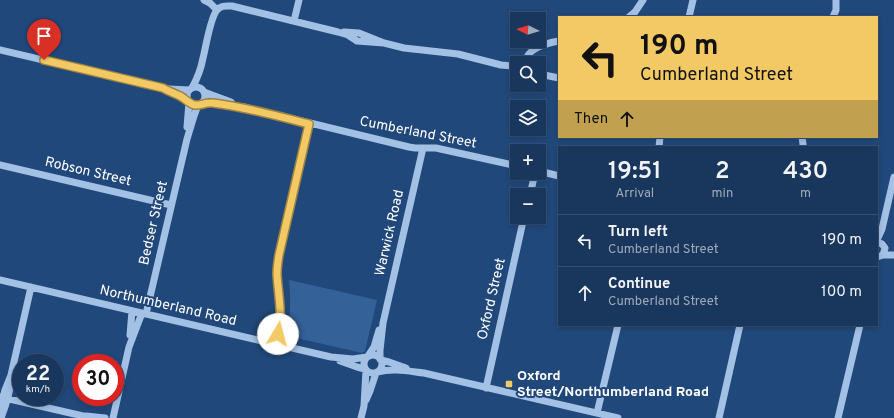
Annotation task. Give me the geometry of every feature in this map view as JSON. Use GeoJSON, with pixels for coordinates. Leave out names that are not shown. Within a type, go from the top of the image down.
{"type":"FeatureCollection","features":[{"type":"Feature","properties":{"kind":"street"},"geometry":{"type":"LineString","coordinates":[[204,0],[210,3],[217,10]]}},
{"type":"Feature","properties":{"kind":"street"},"geometry":{"type":"LineString","coordinates":[[294,21],[299,0]]}},
{"type":"Feature","properties":{"kind":"street"},"geometry":{"type":"LineString","coordinates":[[629,16],[635,12],[643,0]]}},
{"type":"Feature","properties":{"kind":"street"},"geometry":{"type":"LineString","coordinates":[[689,16],[693,0]]}},
{"type":"Feature","properties":{"kind":"street"},"geometry":{"type":"LineString","coordinates":[[834,15],[836,10],[836,0]]}},
{"type":"Feature","properties":{"kind":"street"},"geometry":{"type":"LineString","coordinates":[[188,102],[187,95],[196,80],[203,60],[212,19],[217,10],[221,7],[232,6],[338,32],[359,33],[384,43],[458,54],[501,65],[510,69]]}},
{"type":"Feature","properties":{"kind":"street"},"geometry":{"type":"LineString","coordinates":[[527,56],[530,52],[542,46],[558,41]]}},
{"type":"Feature","properties":{"kind":"street"},"geometry":{"type":"LineString","coordinates":[[0,50],[163,88],[173,92],[193,105],[200,105],[205,99],[201,81],[203,60]]}},
{"type":"Feature","properties":{"kind":"street"},"geometry":{"type":"LineString","coordinates":[[501,65],[510,66]]}},
{"type":"Feature","properties":{"kind":"street"},"geometry":{"type":"LineString","coordinates":[[546,75],[558,78]]}},
{"type":"Feature","properties":{"kind":"street"},"geometry":{"type":"LineString","coordinates":[[163,88],[191,89],[197,87],[203,91]]}},
{"type":"Feature","properties":{"kind":"street","name":"Cumberland Street"},"geometry":{"type":"LineString","coordinates":[[203,91],[244,108]]}},
{"type":"Feature","properties":{"kind":"street","name":"Bedser Street"},"geometry":{"type":"LineString","coordinates":[[187,139],[188,102]]}},
{"type":"Feature","properties":{"kind":"street","name":"Cumberland Street"},"geometry":{"type":"LineString","coordinates":[[200,105],[209,103],[244,108],[409,147],[436,148],[510,164]]}},
{"type":"Feature","properties":{"kind":"street","name":"Bedser Street"},"geometry":{"type":"LineString","coordinates":[[129,347],[144,313],[187,139],[194,116],[200,105]]}},
{"type":"Feature","properties":{"kind":"street"},"geometry":{"type":"LineString","coordinates":[[275,344],[280,314],[277,273],[279,255],[309,124]]}},
{"type":"Feature","properties":{"kind":"street","name":"Warwick Road"},"geometry":{"type":"LineString","coordinates":[[368,357],[374,347],[382,323],[423,148]]}},
{"type":"Feature","properties":{"kind":"street","name":"Robson Street"},"geometry":{"type":"LineString","coordinates":[[0,165],[171,205]]}},
{"type":"Feature","properties":{"kind":"street"},"geometry":{"type":"LineString","coordinates":[[546,173],[558,176]]}},
{"type":"Feature","properties":{"kind":"street"},"geometry":{"type":"LineString","coordinates":[[894,177],[882,229],[879,250],[894,254]]}},
{"type":"Feature","properties":{"kind":"street","name":"Oxford Street"},"geometry":{"type":"LineString","coordinates":[[486,388],[522,224]]}},
{"type":"Feature","properties":{"kind":"street","name":"Northumberland Road"},"geometry":{"type":"LineString","coordinates":[[0,280],[331,357],[354,359],[368,357]]}},
{"type":"Feature","properties":{"kind":"street"},"geometry":{"type":"LineString","coordinates":[[0,408],[4,398],[10,390],[11,375],[31,287]]}},
{"type":"Feature","properties":{"kind":"street"},"geometry":{"type":"LineString","coordinates":[[113,418],[129,347],[132,311]]}},
{"type":"Feature","properties":{"kind":"street","name":"Warwick Road"},"geometry":{"type":"LineString","coordinates":[[381,360],[380,350],[382,323]]}},
{"type":"Feature","properties":{"kind":"street"},"geometry":{"type":"LineString","coordinates":[[597,413],[618,326]]}},
{"type":"Feature","properties":{"kind":"street"},"geometry":{"type":"LineString","coordinates":[[718,418],[740,326]]}},
{"type":"Feature","properties":{"kind":"street"},"geometry":{"type":"LineString","coordinates":[[838,418],[860,326]]}},
{"type":"Feature","properties":{"kind":"street"},"geometry":{"type":"LineString","coordinates":[[364,406],[366,369],[364,366],[364,361],[368,357],[374,355],[381,360],[424,373],[614,418]]}},
{"type":"Feature","properties":{"kind":"street","name":"Northumberland Road"},"geometry":{"type":"LineString","coordinates":[[331,357],[356,367],[366,369]]}},
{"type":"Feature","properties":{"kind":"street"},"geometry":{"type":"LineString","coordinates":[[361,418],[376,372],[382,365],[381,360]]}},
{"type":"Feature","properties":{"kind":"street"},"geometry":{"type":"LineString","coordinates":[[366,369],[370,372],[400,370],[424,373]]}},
{"type":"Feature","properties":{"kind":"street"},"geometry":{"type":"LineString","coordinates":[[4,398],[86,417],[105,418]]}},
{"type":"Feature","properties":{"kind":"street"},"geometry":{"type":"LineString","coordinates":[[1,418],[4,398]]}},
{"type":"Feature","properties":{"kind":"shaded area"},"geometry":{"type":"Polygon","coordinates":[[[289,280],[377,300],[365,351],[362,353],[288,336],[290,308],[289,280]]]}},
{"type":"Feature","properties":{"kind":"place","name":"Oxford Street/Northumberland Road"},"geometry":{"type":"Point","coordinates":[509,384]}},
{"type":"Feature","properties":{"kind":"route"},"geometry":{"type":"LineString","coordinates":[[44,60],[163,88],[173,92],[196,106],[209,103],[228,105],[309,124],[279,255],[277,273],[281,309],[278,334]]}}]}
